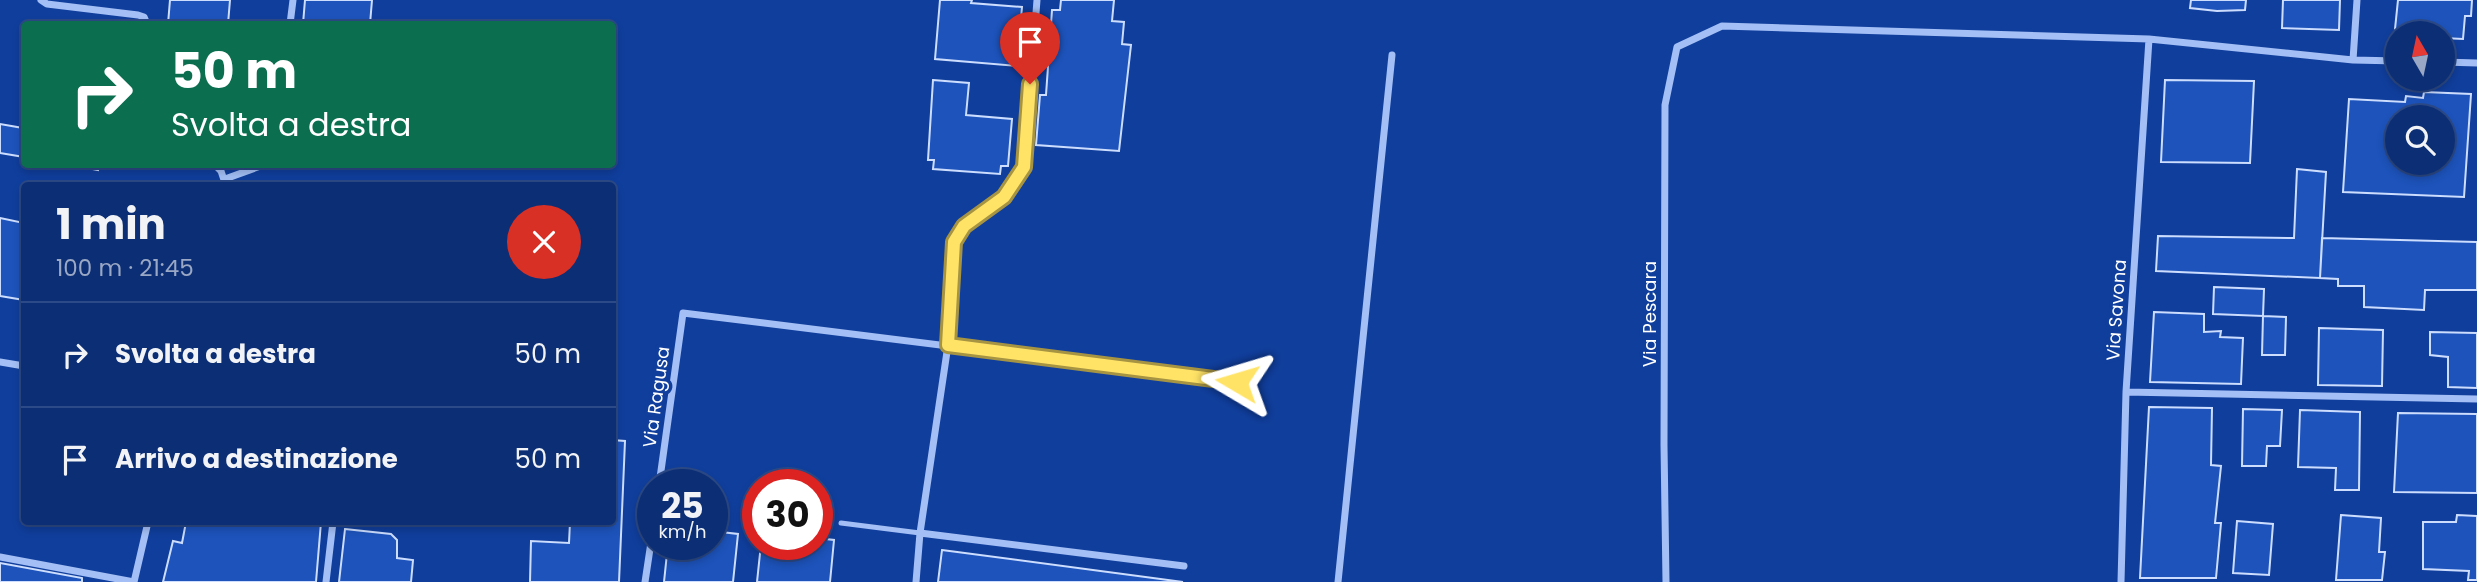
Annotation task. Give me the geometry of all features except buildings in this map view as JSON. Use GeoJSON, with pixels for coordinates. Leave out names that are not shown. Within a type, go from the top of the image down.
{"type":"FeatureCollection","features":[{"type":"Feature","properties":{"kind":"street"},"geometry":{"type":"LineString","coordinates":[[41,0],[47,4],[138,15],[144,17],[146,21]]}},
{"type":"Feature","properties":{"kind":"street"},"geometry":{"type":"LineString","coordinates":[[290,21],[293,0]]}},
{"type":"Feature","properties":{"kind":"street"},"geometry":{"type":"LineString","coordinates":[[916,582],[920,533],[948,345],[954,242],[964,226],[1004,197],[1024,167],[1037,0]]}},
{"type":"Feature","properties":{"kind":"street"},"geometry":{"type":"LineString","coordinates":[[2353,60],[2357,0]]}},
{"type":"Feature","properties":{"kind":"street","name":"Via Pescara"},"geometry":{"type":"LineString","coordinates":[[1666,582],[1665,105],[1677,47],[1722,26],[2149,39]]}},
{"type":"Feature","properties":{"kind":"street"},"geometry":{"type":"LineString","coordinates":[[2149,39],[2353,60],[2385,61]]}},
{"type":"Feature","properties":{"kind":"street","name":"Via Savona"},"geometry":{"type":"LineString","coordinates":[[2121,582],[2126,392],[2149,39]]}},
{"type":"Feature","properties":{"kind":"street"},"geometry":{"type":"LineString","coordinates":[[1338,582],[1392,55]]}},
{"type":"Feature","properties":{"kind":"street"},"geometry":{"type":"LineString","coordinates":[[2455,62],[2477,63]]}},
{"type":"Feature","properties":{"kind":"street"},"geometry":{"type":"LineString","coordinates":[[226,182],[257,168]]}},
{"type":"Feature","properties":{"kind":"street","name":"Via Ragusa"},"geometry":{"type":"LineString","coordinates":[[661,469],[683,313],[948,345]]}},
{"type":"Feature","properties":{"kind":"street"},"geometry":{"type":"LineString","coordinates":[[948,345],[1237,382]]}},
{"type":"Feature","properties":{"kind":"street"},"geometry":{"type":"LineString","coordinates":[[0,362],[21,366]]}},
{"type":"Feature","properties":{"kind":"street"},"geometry":{"type":"LineString","coordinates":[[2126,392],[2477,399]]}},
{"type":"Feature","properties":{"kind":"street"},"geometry":{"type":"LineString","coordinates":[[0,557],[134,582],[147,525]]}},
{"type":"Feature","properties":{"kind":"street"},"geometry":{"type":"LineString","coordinates":[[326,582],[333,525]]}},
{"type":"Feature","properties":{"kind":"street"},"geometry":{"type":"LineString","coordinates":[[920,533],[1184,566]]}},
{"type":"Feature","properties":{"kind":"street"},"geometry":{"type":"LineString","coordinates":[[645,582],[648,560]]}},
{"type":"Feature","properties":{"kind":"lane"},"geometry":{"type":"LineString","coordinates":[[841,523],[920,533]]}},
{"type":"Feature","properties":{"kind":"route"},"geometry":{"type":"LineString","coordinates":[[1030,84],[1024,167],[1004,197],[964,226],[954,242],[948,345],[1237,382]]}}]}
